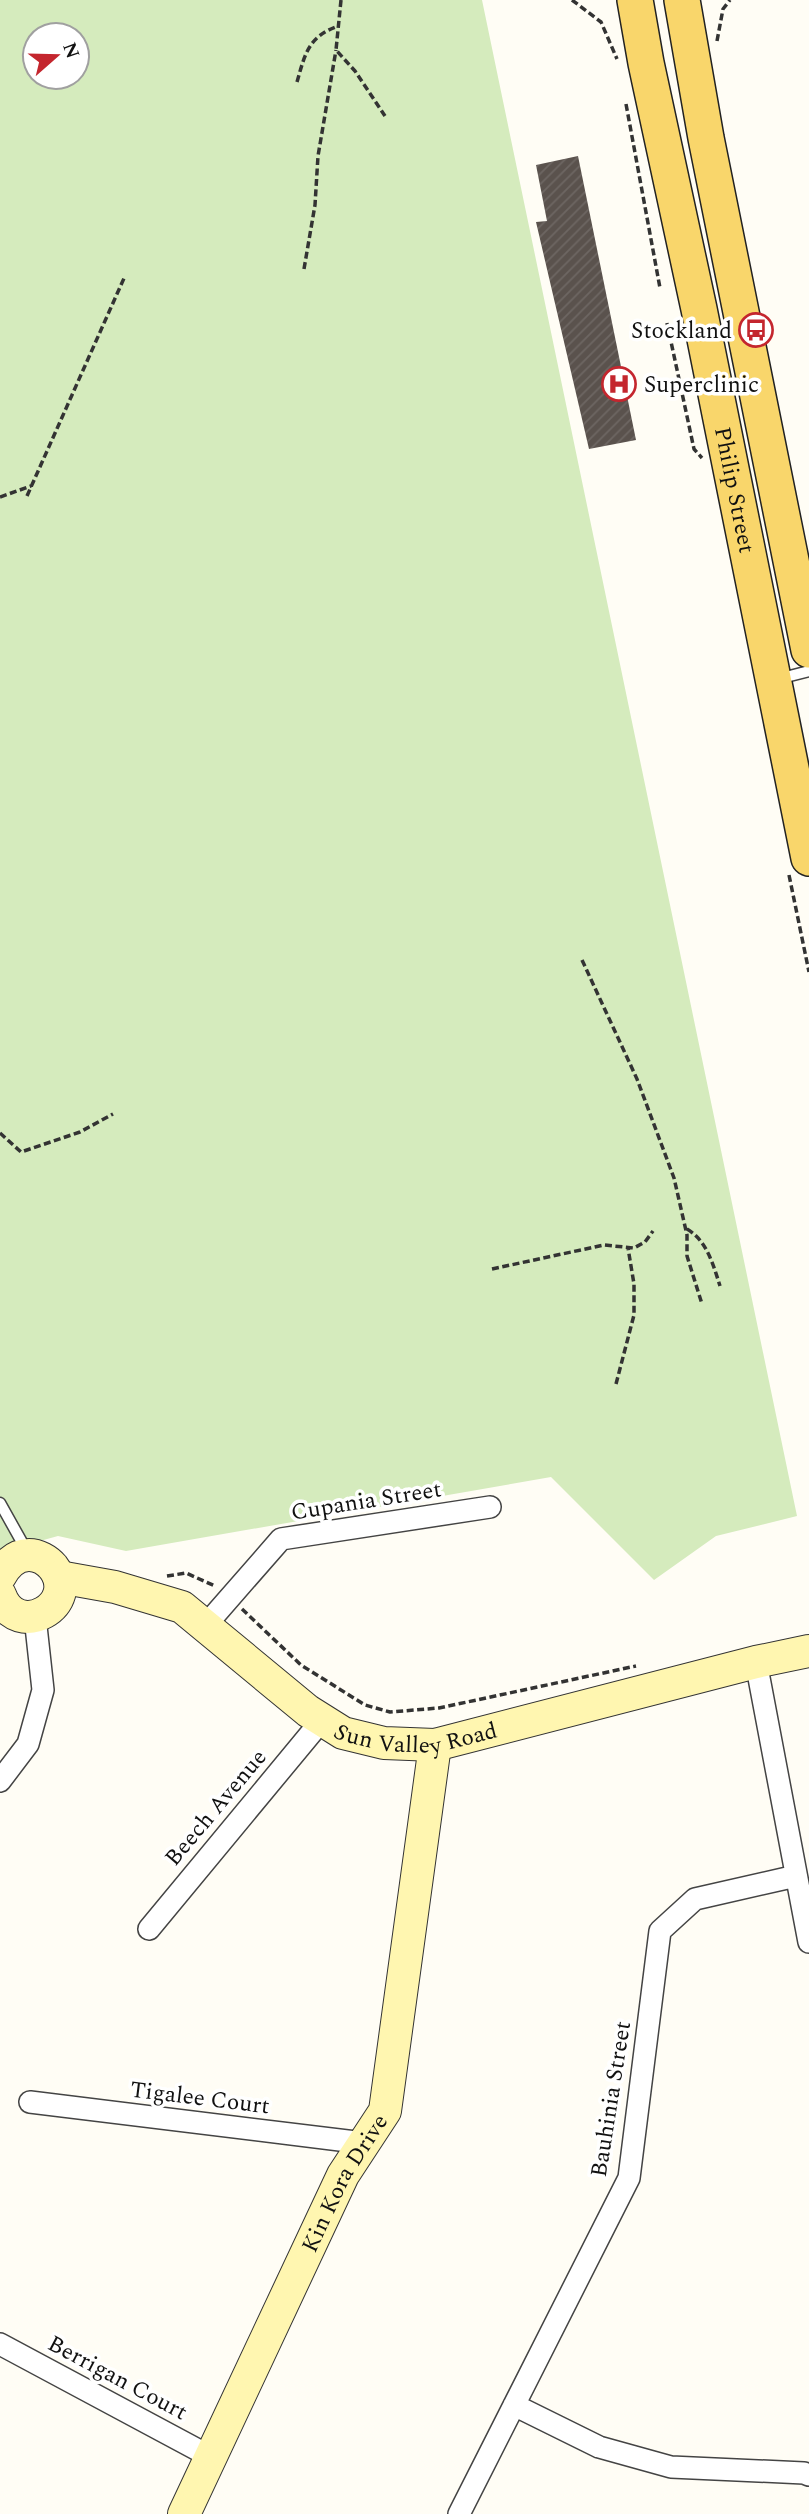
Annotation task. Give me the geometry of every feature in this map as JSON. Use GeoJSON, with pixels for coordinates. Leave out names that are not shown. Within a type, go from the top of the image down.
{"type":"FeatureCollection","features":[{"type":"Feature","properties":{"kind":"main road"},"geometry":{"type":"LineString","coordinates":[[613,0],[629,37],[633,64]]}},
{"type":"Feature","properties":{"kind":"main road","name":"Philip Street"},"geometry":{"type":"LineString","coordinates":[[635,0],[633,64],[678,207],[809,858]]}},
{"type":"Feature","properties":{"kind":"main road","name":"Philip Street"},"geometry":{"type":"LineString","coordinates":[[682,0],[706,138],[809,650]]}},
{"type":"Feature","properties":{"kind":"main road"},"geometry":{"type":"LineString","coordinates":[[690,35],[695,0]]}},
{"type":"Feature","properties":{"kind":"street","name":"Cupania Street"},"geometry":{"type":"LineString","coordinates":[[205,1626],[281,1539],[490,1507]]}},
{"type":"Feature","properties":{"kind":"street"},"geometry":{"type":"LineString","coordinates":[[0,1576],[7,1564],[18,1557],[29,1555],[48,1562],[59,1577],[60,1590],[56,1602],[47,1612],[35,1617],[15,1614],[0,1598]]}},
{"type":"Feature","properties":{"kind":"street","name":"Sun Valley Road"},"geometry":{"type":"LineString","coordinates":[[59,1577],[115,1587],[182,1607],[322,1720],[343,1733],[384,1743],[435,1745],[756,1662],[809,1651]]}},
{"type":"Feature","properties":{"kind":"street"},"geometry":{"type":"LineString","coordinates":[[0,1781],[28,1744],[43,1690],[35,1617]]}},
{"type":"Feature","properties":{"kind":"street"},"geometry":{"type":"LineString","coordinates":[[756,1662],[809,1942]]}},
{"type":"Feature","properties":{"kind":"street","name":"Beech Avenue"},"geometry":{"type":"LineString","coordinates":[[149,1929],[322,1720]]}},
{"type":"Feature","properties":{"kind":"street","name":"Kin Kora Drive"},"geometry":{"type":"LineString","coordinates":[[184,2514],[343,2175],[385,2111],[435,1745]]}},
{"type":"Feature","properties":{"kind":"street","name":"Bauhinia Street"},"geometry":{"type":"LineString","coordinates":[[459,2514],[629,2178],[660,1931],[695,1899],[796,1876]]}},
{"type":"Feature","properties":{"kind":"street","name":"Tigalee Court"},"geometry":{"type":"LineString","coordinates":[[30,2102],[364,2143]]}},
{"type":"Feature","properties":{"kind":"street","name":"Berrigan Court"},"geometry":{"type":"LineString","coordinates":[[0,2344],[211,2457]]}},
{"type":"Feature","properties":{"kind":"street"},"geometry":{"type":"LineString","coordinates":[[514,2405],[599,2447],[671,2467],[809,2475]]}},
{"type":"Feature","properties":{"kind":"lane"},"geometry":{"type":"LineString","coordinates":[[773,680],[809,671]]}},
{"type":"Feature","properties":{"kind":"lane"},"geometry":{"type":"LineString","coordinates":[[0,1503],[29,1555]]}},
{"type":"Feature","properties":{"kind":"path"},"geometry":{"type":"LineString","coordinates":[[304,269],[315,205],[318,156],[336,50],[341,0]]}},
{"type":"Feature","properties":{"kind":"path"},"geometry":{"type":"LineString","coordinates":[[572,0],[601,22],[633,64]]}},
{"type":"Feature","properties":{"kind":"path"},"geometry":{"type":"LineString","coordinates":[[297,82],[310,43],[324,31],[338,26]]}},
{"type":"Feature","properties":{"kind":"path"},"geometry":{"type":"LineString","coordinates":[[336,50],[355,71],[385,116]]}},
{"type":"Feature","properties":{"kind":"path"},"geometry":{"type":"LineString","coordinates":[[624,91],[660,288]]}},
{"type":"Feature","properties":{"kind":"path"},"geometry":{"type":"LineString","coordinates":[[27,496],[125,276]]}},
{"type":"Feature","properties":{"kind":"path"},"geometry":{"type":"LineString","coordinates":[[667,323],[694,449],[702,457],[705,470]]}},
{"type":"Feature","properties":{"kind":"path"},"geometry":{"type":"LineString","coordinates":[[0,497],[31,486]]}},
{"type":"Feature","properties":{"kind":"path"},"geometry":{"type":"LineString","coordinates":[[582,960],[652,1116],[674,1178],[686,1228],[687,1256],[702,1304]]}},
{"type":"Feature","properties":{"kind":"path"},"geometry":{"type":"LineString","coordinates":[[0,1133],[21,1152],[80,1132],[113,1114]]}},
{"type":"Feature","properties":{"kind":"path"},"geometry":{"type":"LineString","coordinates":[[686,1228],[694,1233],[710,1255],[720,1286]]}},
{"type":"Feature","properties":{"kind":"path"},"geometry":{"type":"LineString","coordinates":[[492,1269],[604,1245],[634,1248],[645,1242],[653,1231]]}},
{"type":"Feature","properties":{"kind":"path"},"geometry":{"type":"LineString","coordinates":[[616,1384],[634,1315],[634,1284],[628,1248]]}},
{"type":"Feature","properties":{"kind":"path"},"geometry":{"type":"LineString","coordinates":[[159,1577],[186,1573],[211,1583],[230,1595],[301,1665],[365,1706],[390,1712],[439,1708],[646,1664]]}},
{"type":"Feature","properties":{"kind":"green space"},"geometry":{"type":"Polygon","coordinates":[[[0,0],[482,0],[797,1516],[716,1536],[654,1580],[551,1477],[126,1551],[58,1536],[0,1552],[0,0]]]}},
{"type":"Feature","properties":{"kind":"building"},"geometry":{"type":"Polygon","coordinates":[[[578,156],[636,440],[589,449],[536,222],[547,221],[536,165],[578,156]]]}},
{"type":"Feature","properties":{"kind":"place","name":"Stockland"},"geometry":{"type":"Point","coordinates":[756,330]}},
{"type":"Feature","properties":{"kind":"place","name":"Superclinic"},"geometry":{"type":"Point","coordinates":[619,384]}}]}
